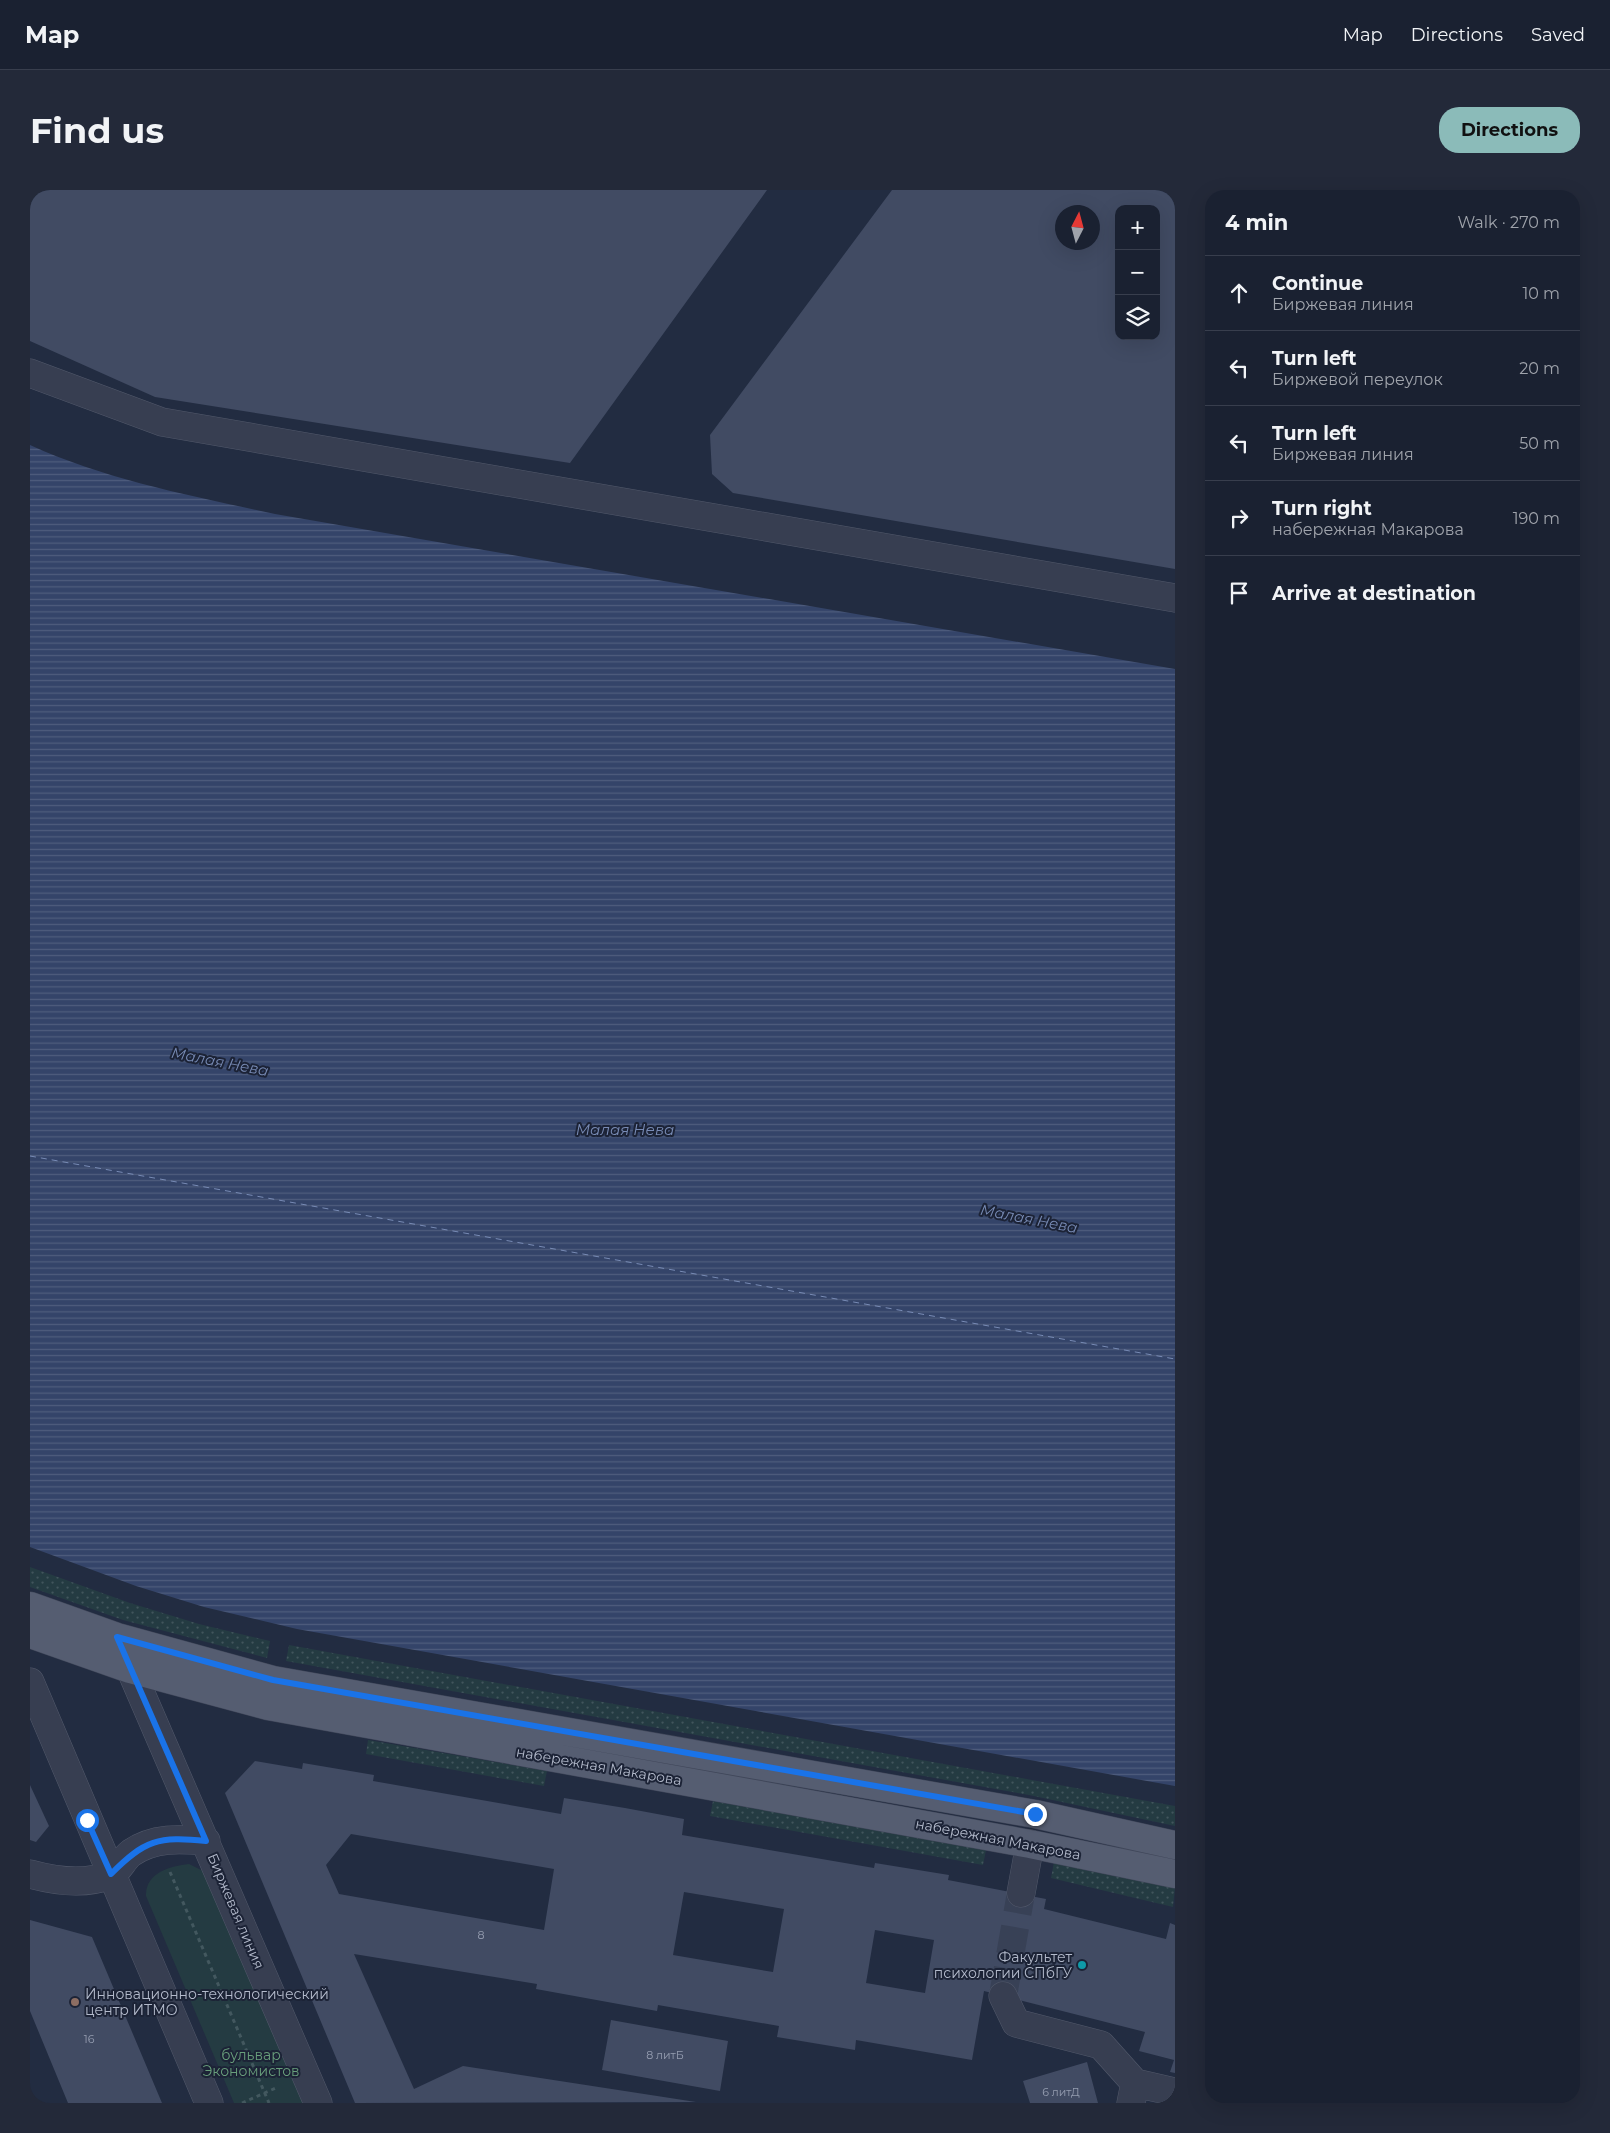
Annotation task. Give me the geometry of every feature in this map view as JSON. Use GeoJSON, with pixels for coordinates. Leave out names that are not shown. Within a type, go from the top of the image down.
{"type":"FeatureCollection","features":[{"type":"Feature","properties":{"kind":"main road","name":"набережная Макарова"},"geometry":{"type":"LineString","coordinates":[[30,1606],[117,1637],[273,1680],[1035,1814],[1175,1845]]}},
{"type":"Feature","properties":{"kind":"main road","name":"набережная Макарова"},"geometry":{"type":"LineString","coordinates":[[30,1634],[130,1669],[268,1706],[1030,1844],[1175,1874]]}},
{"type":"Feature","properties":{"kind":"street"},"geometry":{"type":"LineString","coordinates":[[30,374],[162,422],[1175,598]]}},
{"type":"Feature","properties":{"kind":"street","name":"Биржевая линия"},"geometry":{"type":"LineString","coordinates":[[117,1637],[318,2103]]}},
{"type":"Feature","properties":{"kind":"street"},"geometry":{"type":"LineString","coordinates":[[30,1682],[210,2103]]}},
{"type":"Feature","properties":{"kind":"street"},"geometry":{"type":"LineString","coordinates":[[30,1874],[50,1879],[85,1881],[111,1874],[131,1853],[156,1842],[177,1838],[206,1841]]}},
{"type":"Feature","properties":{"kind":"street"},"geometry":{"type":"LineString","coordinates":[[1021,1893],[1030,1844]]}},
{"type":"Feature","properties":{"kind":"street"},"geometry":{"type":"LineString","coordinates":[[1003,1996],[1016,2023],[1101,2045],[1133,2093],[1175,2092]]}},
{"type":"Feature","properties":{"kind":"path"},"geometry":{"type":"LineString","coordinates":[[168,1869],[269,2103]]}},
{"type":"Feature","properties":{"kind":"path"},"geometry":{"type":"LineString","coordinates":[[242,2103],[286,2083]]}},
{"type":"Feature","properties":{"kind":"green space"},"geometry":{"type":"Polygon","coordinates":[[[30,1567],[130,1603],[199,1624],[270,1641],[267,1658],[123,1620],[30,1587],[30,1567]]]}},
{"type":"Feature","properties":{"kind":"green space"},"geometry":{"type":"Polygon","coordinates":[[[289,1645],[1175,1806],[1175,1826],[1029,1795],[286,1661],[289,1645]]]}},
{"type":"Feature","properties":{"kind":"green space"},"geometry":{"type":"Polygon","coordinates":[[[368,1740],[547,1771],[544,1786],[366,1754],[368,1740]]]}},
{"type":"Feature","properties":{"kind":"green space"},"geometry":{"type":"Polygon","coordinates":[[[713,1801],[986,1850],[983,1865],[710,1816],[713,1801]]]}},
{"type":"Feature","properties":{"kind":"green space"},"geometry":{"type":"Polygon","coordinates":[[[1054,1862],[1175,1888],[1173,1907],[1051,1878],[1054,1862]]]}},
{"type":"Feature","properties":{"kind":"green space","name":"бульвар Экономистов"},"geometry":{"type":"Polygon","coordinates":[[[189,1864],[203,1871],[303,2103],[234,2103],[146,1896],[147,1888],[154,1876],[167,1869],[189,1864]]]}},
{"type":"Feature","properties":{"kind":"water","name":"Малая Нева"},"geometry":{"type":"Polygon","coordinates":[[[30,445],[89,468],[150,486],[275,514],[1175,669],[1175,1786],[297,1629],[204,1607],[136,1586],[30,1547],[30,445]]]}},
{"type":"Feature","properties":{"kind":"building"},"geometry":{"type":"Polygon","coordinates":[[[30,190],[767,190],[570,463],[155,397],[30,341],[30,190]]]}},
{"type":"Feature","properties":{"kind":"building"},"geometry":{"type":"Polygon","coordinates":[[[892,190],[1175,190],[1175,569],[733,493],[712,474],[710,435],[892,190]]]}},
{"type":"Feature","properties":{"kind":"building"},"geometry":{"type":"Polygon","coordinates":[[[255,1761],[302,1769],[303,1763],[374,1775],[373,1781],[561,1814],[564,1798],[684,1819],[682,1835],[874,1868],[875,1863],[949,1875],[948,1880],[1046,1899],[1044,1909],[1166,1939],[1170,1923],[1175,1925],[1175,2073],[1170,2072],[1174,2060],[1139,2051],[1145,2032],[984,1991],[972,2060],[856,2040],[855,2050],[777,2037],[779,2026],[658,2005],[657,2011],[536,1989],[537,1984],[354,1954],[414,2089],[463,2066],[696,2102],[355,2103],[225,1793],[255,1761]],[[351,1834],[326,1865],[339,1894],[544,1930],[554,1869],[351,1834]],[[684,1892],[673,1955],[773,1972],[784,1909],[684,1892]],[[875,1930],[866,1983],[925,1993],[934,1940],[875,1930]]]}},
{"type":"Feature","properties":{"kind":"building"},"geometry":{"type":"Polygon","coordinates":[[[30,1785],[49,1826],[36,1842],[30,1840],[30,1785]]]}},
{"type":"Feature","properties":{"kind":"building","name":"Инновационно-технологический центр ИТМО"},"geometry":{"type":"Polygon","coordinates":[[[30,1920],[92,1937],[162,2103],[68,2103],[30,2011],[30,1920]]]}},
{"type":"Feature","properties":{"kind":"building"},"geometry":{"type":"Polygon","coordinates":[[[611,2020],[728,2041],[720,2091],[602,2070],[611,2020]]]}},
{"type":"Feature","properties":{"kind":"building"},"geometry":{"type":"Polygon","coordinates":[[[1087,2062],[1098,2103],[1030,2103],[1023,2081],[1087,2062]]]}},
{"type":"Feature","properties":{"kind":"ferry route"},"geometry":{"type":"LineString","coordinates":[[30,1156],[1175,1359]]}},
{"type":"Feature","properties":{"kind":"tunnel"},"geometry":{"type":"LineString","coordinates":[[1003,1996],[1021,1893]]}},
{"type":"Feature","properties":{"kind":"place","name":"Факультет психологии СПбГУ"},"geometry":{"type":"Point","coordinates":[1082,1965]}},
{"type":"Feature","properties":{"kind":"place","name":"Инновационно-технологический центр ИТМО"},"geometry":{"type":"Point","coordinates":[75,2002]}},
{"type":"Feature","properties":{"kind":"route"},"geometry":{"type":"LineString","coordinates":[[87,1820],[111,1874],[131,1853],[156,1842],[177,1838],[206,1841],[117,1637],[273,1680],[1035,1814]]}}]}
